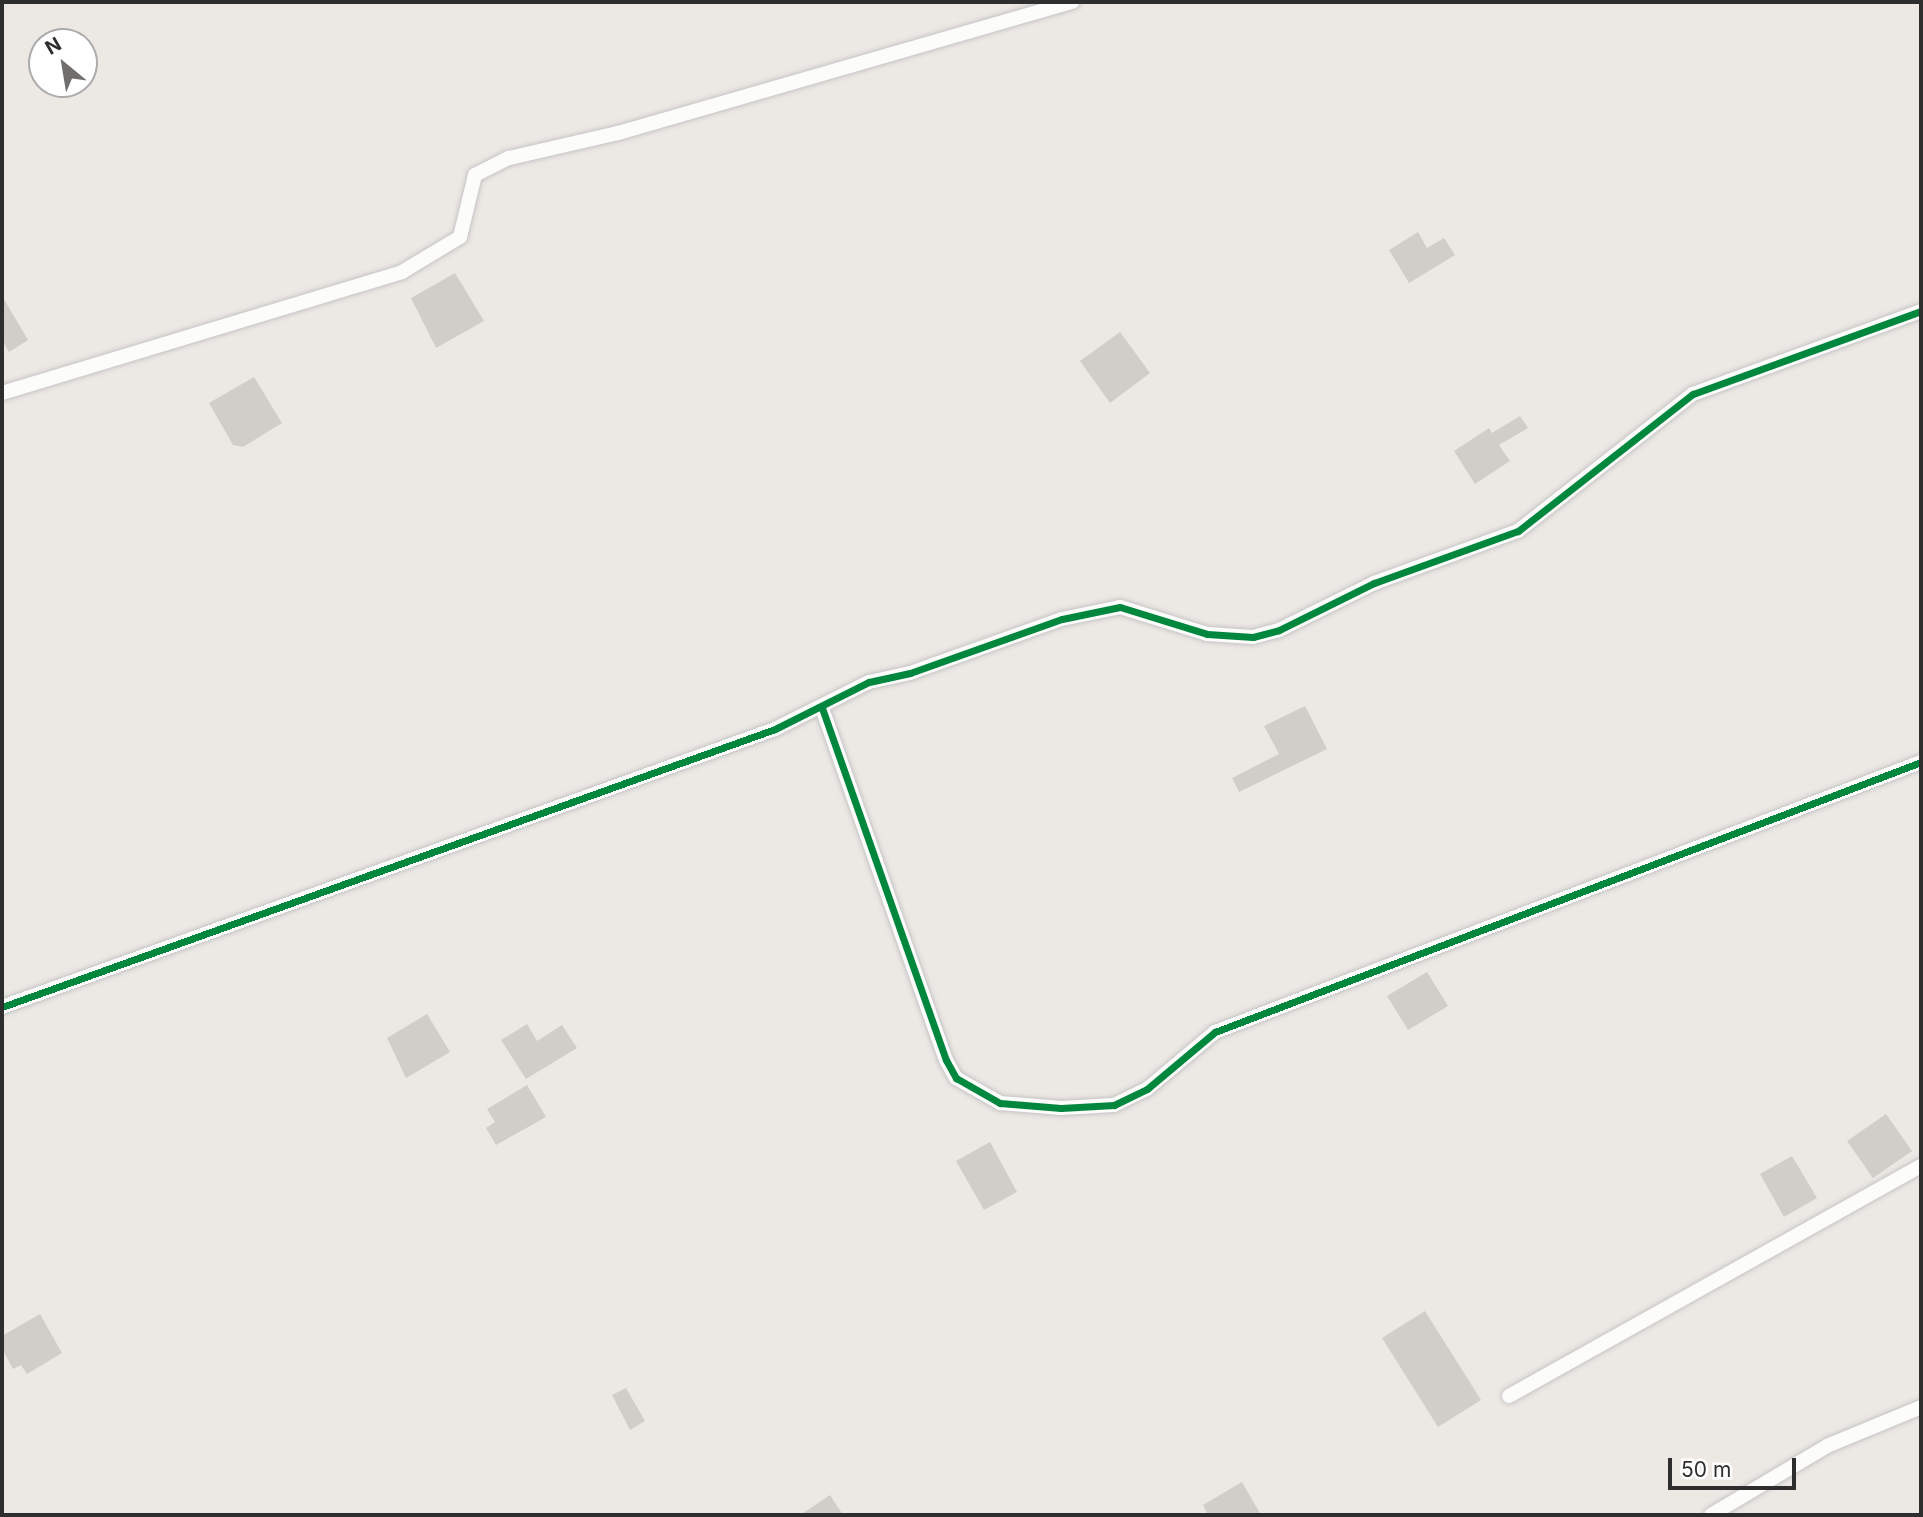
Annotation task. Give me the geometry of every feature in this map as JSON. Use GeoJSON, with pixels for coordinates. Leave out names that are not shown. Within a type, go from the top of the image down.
{"type":"FeatureCollection","features":[{"type":"Feature","properties":{"kind":"street"},"geometry":{"type":"LineString","coordinates":[[2,393],[215,332],[402,272],[460,237],[475,175],[509,158],[631,129],[1073,2]]}},
{"type":"Feature","properties":{"kind":"street"},"geometry":{"type":"LineString","coordinates":[[2,1007],[775,729],[822,708],[869,682],[910,673],[1098,609],[1148,614],[1207,634],[1253,637],[1279,630],[1402,571],[1489,545],[1518,531],[1693,394],[1921,312]]}},
{"type":"Feature","properties":{"kind":"street"},"geometry":{"type":"LineString","coordinates":[[822,708],[946,1060],[956,1078],[1000,1103],[1060,1108],[1114,1105],[1147,1090],[1215,1032],[1921,762]]}},
{"type":"Feature","properties":{"kind":"street"},"geometry":{"type":"LineString","coordinates":[[1510,1396],[1921,1166]]}},
{"type":"Feature","properties":{"kind":"street"},"geometry":{"type":"LineString","coordinates":[[1711,1515],[1829,1445],[1921,1408]]}},
{"type":"Feature","properties":{"kind":"building"},"geometry":{"type":"Polygon","coordinates":[[[1418,232],[1427,248],[1444,238],[1455,255],[1409,283],[1389,250],[1418,232]]]}},
{"type":"Feature","properties":{"kind":"building"},"geometry":{"type":"Polygon","coordinates":[[[455,273],[484,321],[436,348],[411,298],[455,273]]]}},
{"type":"Feature","properties":{"kind":"building"},"geometry":{"type":"Polygon","coordinates":[[[2,296],[28,340],[9,352],[2,340],[2,296]]]}},
{"type":"Feature","properties":{"kind":"building"},"geometry":{"type":"Polygon","coordinates":[[[1120,332],[1150,373],[1110,403],[1080,361],[1120,332]]]}},
{"type":"Feature","properties":{"kind":"building"},"geometry":{"type":"Polygon","coordinates":[[[254,377],[282,423],[243,447],[233,445],[209,403],[254,377]]]}},
{"type":"Feature","properties":{"kind":"building"},"geometry":{"type":"Polygon","coordinates":[[[1520,416],[1528,428],[1499,445],[1510,461],[1475,484],[1454,451],[1489,428],[1492,433],[1520,416]]]}},
{"type":"Feature","properties":{"kind":"building"},"geometry":{"type":"Polygon","coordinates":[[[1305,706],[1327,749],[1239,792],[1232,778],[1279,754],[1264,726],[1305,706]]]}},
{"type":"Feature","properties":{"kind":"building"},"geometry":{"type":"Polygon","coordinates":[[[1427,972],[1448,1006],[1408,1030],[1387,996],[1427,972]]]}},
{"type":"Feature","properties":{"kind":"building"},"geometry":{"type":"Polygon","coordinates":[[[427,1014],[450,1052],[406,1078],[387,1038],[427,1014]]]}},
{"type":"Feature","properties":{"kind":"building"},"geometry":{"type":"Polygon","coordinates":[[[527,1024],[537,1041],[562,1025],[577,1048],[526,1079],[501,1040],[527,1024]]]}},
{"type":"Feature","properties":{"kind":"building"},"geometry":{"type":"Polygon","coordinates":[[[527,1085],[546,1117],[496,1145],[486,1128],[495,1122],[487,1109],[527,1085]]]}},
{"type":"Feature","properties":{"kind":"building"},"geometry":{"type":"Polygon","coordinates":[[[1886,1114],[1912,1151],[1873,1178],[1847,1141],[1886,1114]]]}},
{"type":"Feature","properties":{"kind":"building"},"geometry":{"type":"Polygon","coordinates":[[[990,1142],[1017,1192],[984,1210],[956,1161],[990,1142]]]}},
{"type":"Feature","properties":{"kind":"building"},"geometry":{"type":"Polygon","coordinates":[[[1792,1156],[1817,1198],[1784,1217],[1760,1174],[1792,1156]]]}},
{"type":"Feature","properties":{"kind":"building"},"geometry":{"type":"Polygon","coordinates":[[[1425,1311],[1481,1400],[1438,1427],[1382,1338],[1425,1311]]]}},
{"type":"Feature","properties":{"kind":"building"},"geometry":{"type":"Polygon","coordinates":[[[40,1314],[62,1353],[27,1374],[21,1365],[13,1369],[2,1349],[2,1336],[40,1314]]]}},
{"type":"Feature","properties":{"kind":"building"},"geometry":{"type":"Polygon","coordinates":[[[626,1388],[645,1421],[630,1430],[612,1395],[626,1388]]]}},
{"type":"Feature","properties":{"kind":"building"},"geometry":{"type":"Polygon","coordinates":[[[1242,1482],[1261,1515],[1208,1515],[1203,1505],[1242,1482]]]}},
{"type":"Feature","properties":{"kind":"building"},"geometry":{"type":"Polygon","coordinates":[[[830,1495],[843,1515],[800,1515],[830,1495]]]}},
{"type":"Feature","properties":{"kind":"cycle path"},"geometry":{"type":"LineString","coordinates":[[2,1007],[775,729],[869,682],[910,673],[1062,619],[1120,607],[1207,634],[1253,637],[1279,630],[1374,583],[1518,531],[1693,394],[1921,311]]}},
{"type":"Feature","properties":{"kind":"cycle path"},"geometry":{"type":"LineString","coordinates":[[822,708],[946,1060],[956,1078],[1000,1103],[1061,1108],[1114,1105],[1147,1089],[1215,1032],[1921,762]]}}]}
